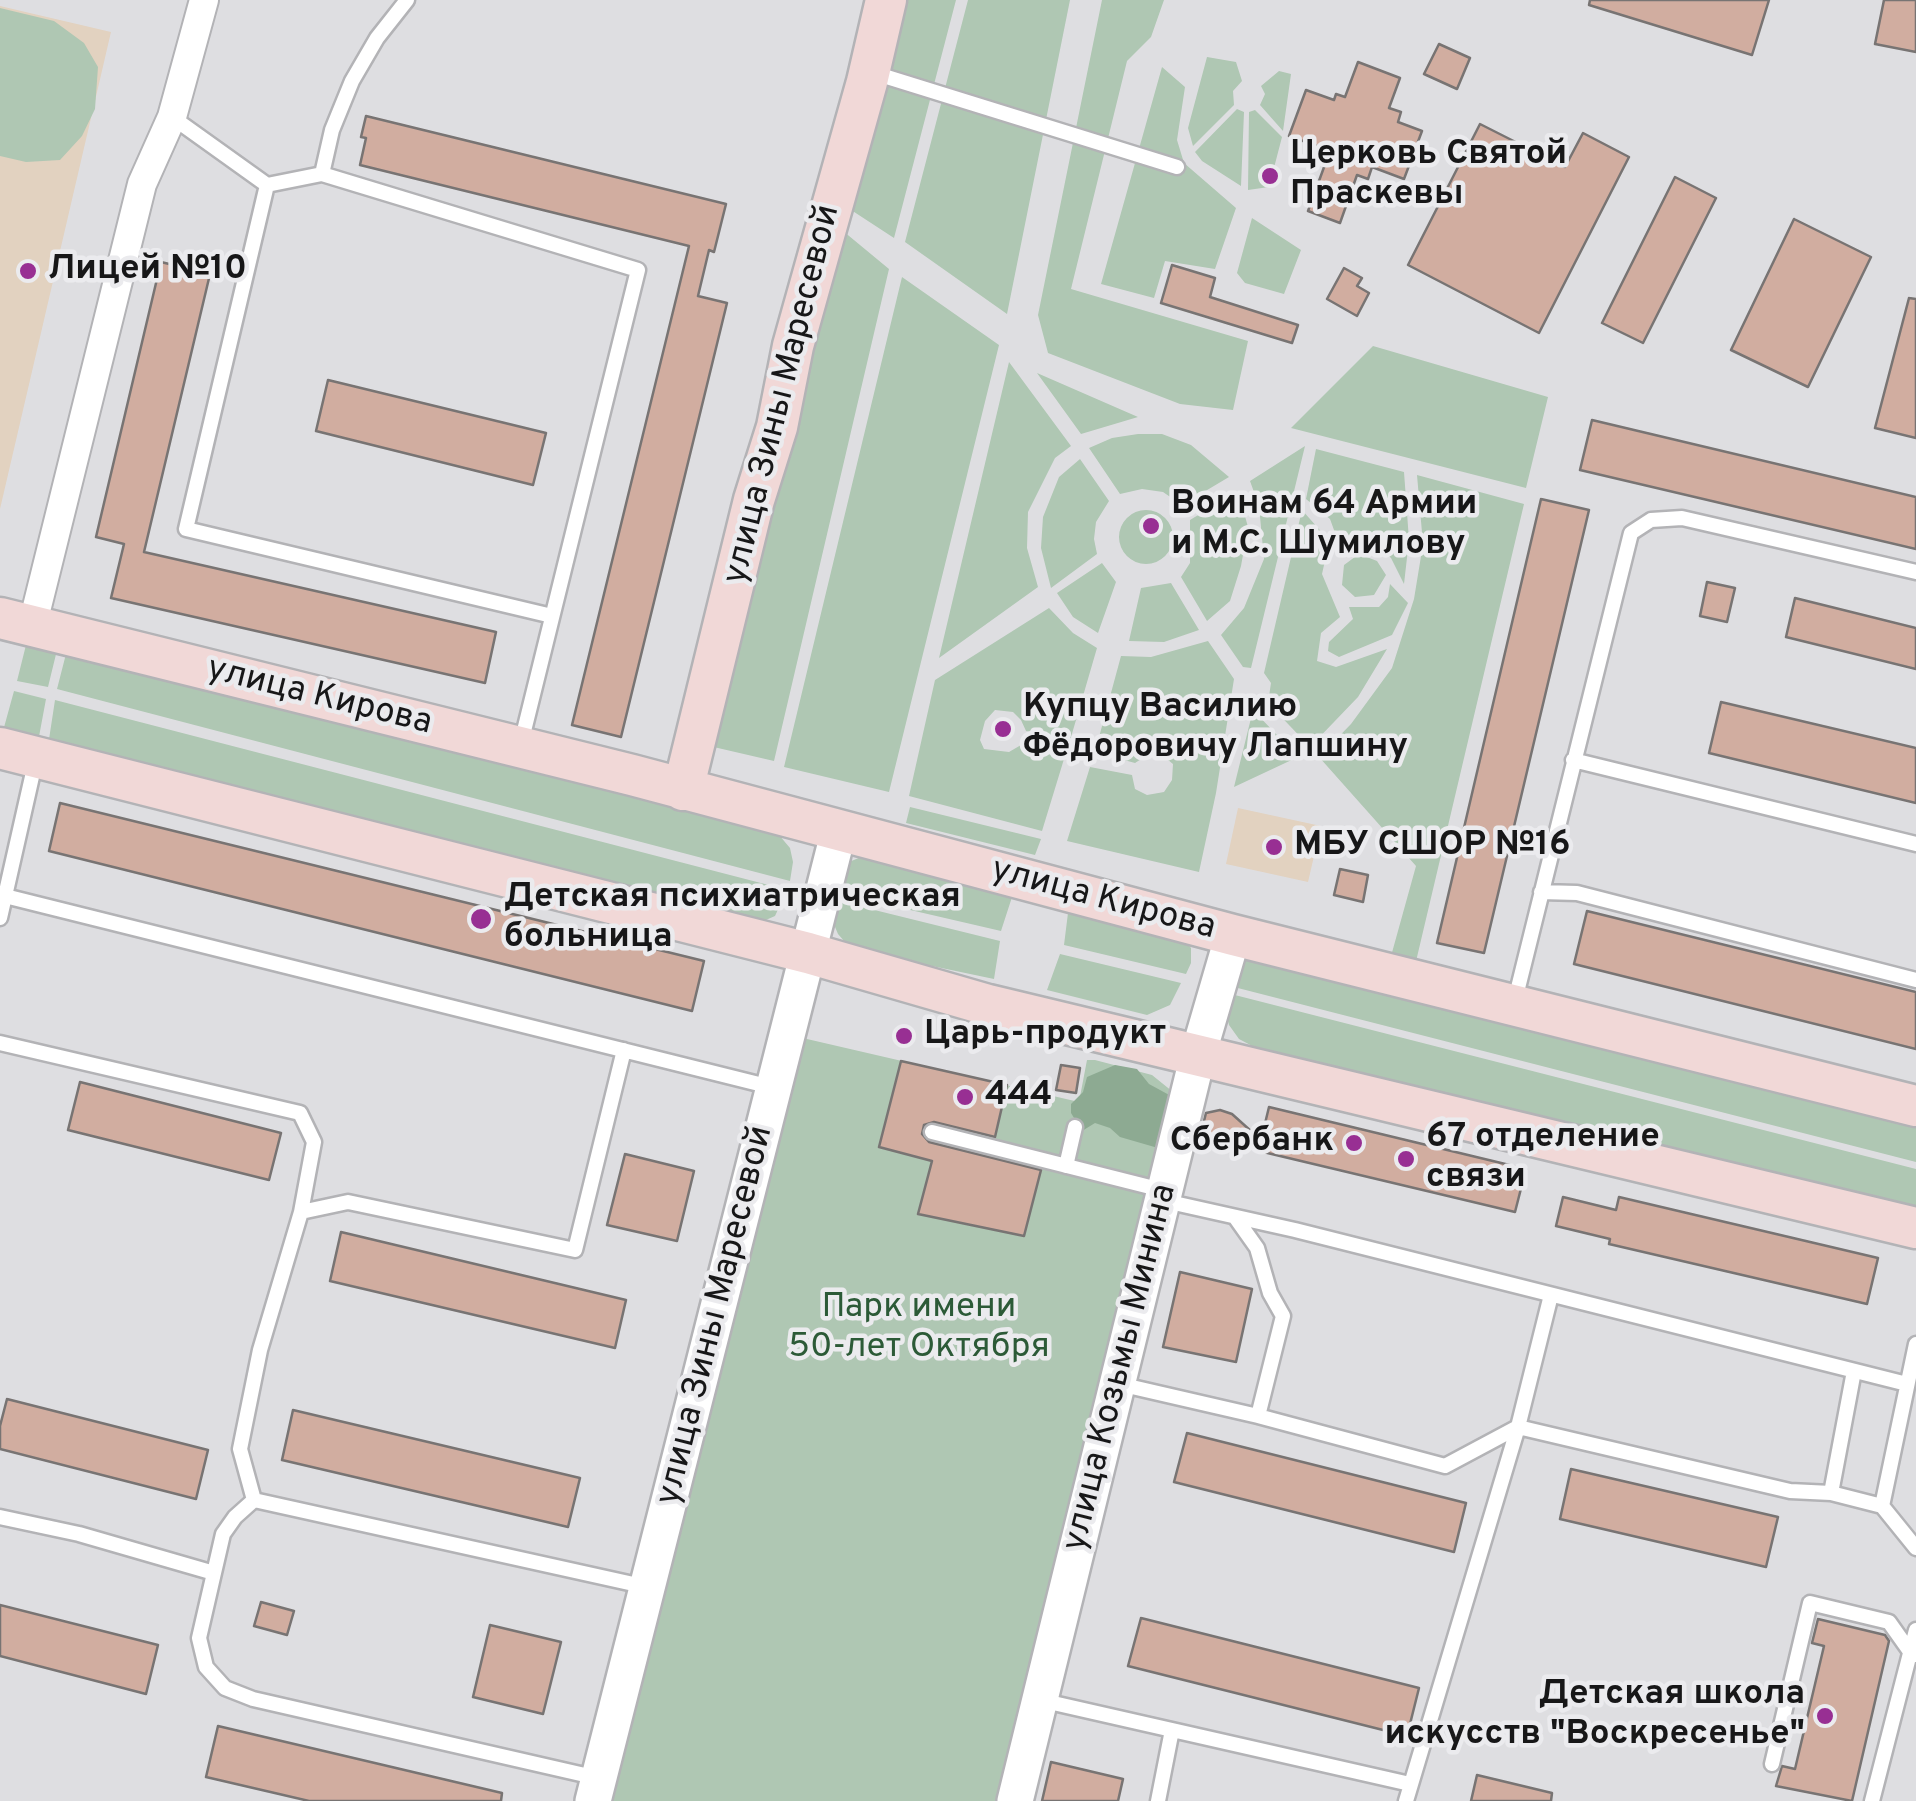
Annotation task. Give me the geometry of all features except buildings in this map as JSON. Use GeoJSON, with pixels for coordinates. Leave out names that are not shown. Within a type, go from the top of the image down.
{"type":"FeatureCollection","features":[{"type":"Feature","properties":{"kind":"main road","name":"улица Зины Маресевой"},"geometry":{"type":"LineString","coordinates":[[684,790],[754,500],[777,427],[793,346],[886,0]]}},
{"type":"Feature","properties":{"kind":"main road","name":"улица Кирова"},"geometry":{"type":"LineString","coordinates":[[16,622],[684,790],[1232,935],[1916,1106]]}},
{"type":"Feature","properties":{"kind":"main road"},"geometry":{"type":"LineString","coordinates":[[18,753],[808,953],[988,1005],[1916,1228]]}},
{"type":"Feature","properties":{"kind":"street"},"geometry":{"type":"LineString","coordinates":[[16,622],[142,184],[172,118],[204,0]]}},
{"type":"Feature","properties":{"kind":"street","name":"улица Зины Маресевой"},"geometry":{"type":"LineString","coordinates":[[596,1790],[838,830]]}},
{"type":"Feature","properties":{"kind":"street","name":"улица Козьмы Минина"},"geometry":{"type":"LineString","coordinates":[[1015,1801],[1198,1054],[1232,935]]}},
{"type":"Feature","properties":{"kind":"lane"},"geometry":{"type":"LineString","coordinates":[[322,174],[332,130],[352,81],[377,38],[406,0]]}},
{"type":"Feature","properties":{"kind":"lane"},"geometry":{"type":"LineString","coordinates":[[869,72],[1177,167]]}},
{"type":"Feature","properties":{"kind":"lane"},"geometry":{"type":"LineString","coordinates":[[172,118],[267,185],[322,174],[638,270],[520,748]]}},
{"type":"Feature","properties":{"kind":"lane"},"geometry":{"type":"LineString","coordinates":[[267,185],[186,529],[552,616]]}},
{"type":"Feature","properties":{"kind":"lane"},"geometry":{"type":"LineString","coordinates":[[1513,1006],[1631,533],[1651,520],[1682,518],[1916,572]]}},
{"type":"Feature","properties":{"kind":"lane"},"geometry":{"type":"LineString","coordinates":[[0,918],[18,753]]}},
{"type":"Feature","properties":{"kind":"lane"},"geometry":{"type":"LineString","coordinates":[[1574,760],[1916,844]]}},
{"type":"Feature","properties":{"kind":"lane"},"geometry":{"type":"LineString","coordinates":[[1541,892],[1577,893],[1916,980]]}},
{"type":"Feature","properties":{"kind":"lane"},"geometry":{"type":"LineString","coordinates":[[5,896],[775,1088]]}},
{"type":"Feature","properties":{"kind":"lane"},"geometry":{"type":"LineString","coordinates":[[0,1043],[300,1114],[314,1142],[301,1212],[260,1350],[240,1449],[254,1500]]}},
{"type":"Feature","properties":{"kind":"lane"},"geometry":{"type":"LineString","coordinates":[[301,1212],[348,1202],[575,1250],[624,1050]]}},
{"type":"Feature","properties":{"kind":"lane"},"geometry":{"type":"LineString","coordinates":[[1066,1166],[1075,1127]]}},
{"type":"Feature","properties":{"kind":"lane"},"geometry":{"type":"LineString","coordinates":[[932,1132],[1066,1166],[1235,1217],[1907,1384]]}},
{"type":"Feature","properties":{"kind":"lane"},"geometry":{"type":"LineString","coordinates":[[1235,1217],[1257,1248],[1270,1293],[1283,1316],[1258,1416]]}},
{"type":"Feature","properties":{"kind":"lane"},"geometry":{"type":"LineString","coordinates":[[1406,1801],[1518,1427],[1551,1294]]}},
{"type":"Feature","properties":{"kind":"lane"},"geometry":{"type":"LineString","coordinates":[[1882,1506],[1916,1344]]}},
{"type":"Feature","properties":{"kind":"lane"},"geometry":{"type":"LineString","coordinates":[[1831,1493],[1854,1371]]}},
{"type":"Feature","properties":{"kind":"lane"},"geometry":{"type":"LineString","coordinates":[[1118,1384],[1258,1416],[1445,1466],[1518,1427],[1790,1491],[1831,1493],[1882,1506],[1916,1548]]}},
{"type":"Feature","properties":{"kind":"lane"},"geometry":{"type":"LineString","coordinates":[[254,1500],[647,1587]]}},
{"type":"Feature","properties":{"kind":"lane"},"geometry":{"type":"LineString","coordinates":[[254,1500],[224,1534],[199,1638],[206,1667],[225,1688],[596,1790]]}},
{"type":"Feature","properties":{"kind":"lane"},"geometry":{"type":"LineString","coordinates":[[0,1517],[79,1534],[214,1573]]}},
{"type":"Feature","properties":{"kind":"lane"},"geometry":{"type":"LineString","coordinates":[[1772,1764],[1810,1603],[1889,1622],[1913,1654]]}},
{"type":"Feature","properties":{"kind":"lane"},"geometry":{"type":"LineString","coordinates":[[1872,1801],[1913,1654],[1916,1630]]}},
{"type":"Feature","properties":{"kind":"lane"},"geometry":{"type":"LineString","coordinates":[[1040,1700],[1410,1784]]}},
{"type":"Feature","properties":{"kind":"lane"},"geometry":{"type":"LineString","coordinates":[[1158,1801],[1172,1730]]}},
{"type":"Feature","properties":{"kind":"shaded area","name":"Лицей №10"},"geometry":{"type":"Polygon","coordinates":[[[0,6],[111,32],[0,509],[0,6]]]}},
{"type":"Feature","properties":{"kind":"shaded area","name":"МБУ СШОР №16"},"geometry":{"type":"Polygon","coordinates":[[[1238,808],[1321,826],[1308,882],[1226,864],[1238,808]]]}},
{"type":"Feature","properties":{"kind":"green space"},"geometry":{"type":"Polygon","coordinates":[[[898,0],[956,0],[894,238],[845,206],[898,0]]]}},
{"type":"Feature","properties":{"kind":"green space"},"geometry":{"type":"Polygon","coordinates":[[[968,0],[1070,0],[1007,314],[905,242],[968,0]]]}},
{"type":"Feature","properties":{"kind":"green space"},"geometry":{"type":"Polygon","coordinates":[[[1102,0],[1164,0],[1151,37],[1127,61],[1071,289],[1248,341],[1233,410],[1180,404],[1048,353],[1038,315],[1102,0]]]}},
{"type":"Feature","properties":{"kind":"green space"},"geometry":{"type":"Polygon","coordinates":[[[0,8],[54,21],[84,43],[98,67],[95,109],[82,136],[60,160],[26,162],[0,156],[0,8]]]}},
{"type":"Feature","properties":{"kind":"green space"},"geometry":{"type":"Polygon","coordinates":[[[1207,57],[1236,62],[1242,81],[1233,91],[1234,105],[1193,146],[1188,128],[1207,57]]]}},
{"type":"Feature","properties":{"kind":"green space"},"geometry":{"type":"Polygon","coordinates":[[[1162,67],[1185,87],[1177,140],[1184,163],[1236,208],[1215,269],[1165,261],[1154,298],[1101,284],[1162,67]]]}},
{"type":"Feature","properties":{"kind":"green space"},"geometry":{"type":"Polygon","coordinates":[[[1279,71],[1291,74],[1283,131],[1260,105],[1265,94],[1261,86],[1279,71]]]}},
{"type":"Feature","properties":{"kind":"green space"},"geometry":{"type":"Polygon","coordinates":[[[1237,109],[1244,112],[1241,186],[1202,161],[1195,152],[1237,109]]]}},
{"type":"Feature","properties":{"kind":"green space"},"geometry":{"type":"Polygon","coordinates":[[[1255,110],[1282,137],[1269,187],[1248,190],[1249,112],[1255,110]]]}},
{"type":"Feature","properties":{"kind":"green space"},"geometry":{"type":"Polygon","coordinates":[[[1252,218],[1301,250],[1284,294],[1245,283],[1237,273],[1252,218]]]}},
{"type":"Feature","properties":{"kind":"green space"},"geometry":{"type":"Polygon","coordinates":[[[837,226],[889,269],[774,761],[705,745],[837,226]]]}},
{"type":"Feature","properties":{"kind":"green space"},"geometry":{"type":"Polygon","coordinates":[[[902,277],[999,345],[889,792],[784,767],[902,277]]]}},
{"type":"Feature","properties":{"kind":"green space"},"geometry":{"type":"Polygon","coordinates":[[[1373,346],[1548,397],[1526,488],[1291,428],[1373,346]]]}},
{"type":"Feature","properties":{"kind":"green space"},"geometry":{"type":"Polygon","coordinates":[[[1009,362],[1071,446],[1055,458],[1028,512],[1027,548],[1038,587],[939,658],[1009,362]]]}},
{"type":"Feature","properties":{"kind":"green space"},"geometry":{"type":"Polygon","coordinates":[[[1037,373],[1138,417],[1081,434],[1037,373]]]}},
{"type":"Feature","properties":{"kind":"green space"},"geometry":{"type":"Polygon","coordinates":[[[1162,434],[1191,445],[1229,477],[1182,505],[1163,492],[1142,489],[1120,494],[1089,448],[1112,438],[1162,434]]]}},
{"type":"Feature","properties":{"kind":"green space"},"geometry":{"type":"Polygon","coordinates":[[[1305,446],[1251,668],[1243,667],[1221,635],[1244,608],[1264,559],[1259,506],[1250,481],[1305,446]]]}},
{"type":"Feature","properties":{"kind":"green space"},"geometry":{"type":"Polygon","coordinates":[[[1316,449],[1404,472],[1409,540],[1404,584],[1391,558],[1378,546],[1356,541],[1342,552],[1330,519],[1306,499],[1316,449]]]}},
{"type":"Feature","properties":{"kind":"green space"},"geometry":{"type":"Polygon","coordinates":[[[1080,459],[1109,501],[1096,522],[1097,554],[1051,588],[1041,548],[1043,517],[1059,477],[1080,459]]]}},
{"type":"Feature","properties":{"kind":"green space"},"geometry":{"type":"Polygon","coordinates":[[[1417,475],[1524,504],[1413,974],[1388,967],[1416,866],[1319,757],[1351,724],[1392,668],[1414,599],[1423,544],[1417,475]]]}},
{"type":"Feature","properties":{"kind":"green space"},"geometry":{"type":"Polygon","coordinates":[[[1238,491],[1248,527],[1241,566],[1230,601],[1207,621],[1181,577],[1190,563],[1190,520],[1238,491]]]}},
{"type":"Feature","properties":{"kind":"green space"},"geometry":{"type":"Polygon","coordinates":[[[1146,510],[1165,518],[1173,537],[1165,556],[1146,564],[1127,556],[1119,537],[1127,518],[1146,510]]]}},
{"type":"Feature","properties":{"kind":"green space"},"geometry":{"type":"Polygon","coordinates":[[[1302,510],[1326,537],[1328,547],[1322,574],[1340,617],[1321,633],[1317,661],[1336,667],[1387,649],[1358,697],[1310,747],[1268,703],[1271,683],[1264,673],[1302,510]]]}},
{"type":"Feature","properties":{"kind":"green space"},"geometry":{"type":"Polygon","coordinates":[[[1359,554],[1377,561],[1386,575],[1374,595],[1355,597],[1342,585],[1344,565],[1359,554]]]}},
{"type":"Feature","properties":{"kind":"green space"},"geometry":{"type":"Polygon","coordinates":[[[1102,563],[1116,582],[1098,633],[1073,617],[1057,593],[1102,563]]]}},
{"type":"Feature","properties":{"kind":"green space"},"geometry":{"type":"Polygon","coordinates":[[[1171,583],[1199,630],[1164,642],[1129,641],[1141,588],[1171,583]]]}},
{"type":"Feature","properties":{"kind":"green space"},"geometry":{"type":"Polygon","coordinates":[[[1390,584],[1408,603],[1392,635],[1339,657],[1328,651],[1329,642],[1353,619],[1349,607],[1379,607],[1388,597],[1390,584]]]}},
{"type":"Feature","properties":{"kind":"green space"},"geometry":{"type":"Polygon","coordinates":[[[1049,608],[1073,633],[1097,648],[1069,744],[1026,731],[1013,712],[995,710],[985,721],[980,740],[984,749],[1009,752],[1021,745],[1064,759],[1042,831],[909,796],[935,680],[1049,608]]]}},
{"type":"Feature","properties":{"kind":"green space"},"geometry":{"type":"Polygon","coordinates":[[[28,637],[58,646],[48,687],[17,681],[28,637]]]}},
{"type":"Feature","properties":{"kind":"green space"},"geometry":{"type":"Polygon","coordinates":[[[1208,641],[1234,679],[1199,872],[1067,841],[1090,767],[1132,775],[1135,789],[1147,795],[1164,792],[1172,780],[1173,764],[1162,755],[1149,754],[1135,763],[1095,752],[1121,656],[1151,657],[1208,641]]]}},
{"type":"Feature","properties":{"kind":"green space"},"geometry":{"type":"Polygon","coordinates":[[[67,650],[779,835],[790,848],[790,881],[57,689],[67,650]]]}},
{"type":"Feature","properties":{"kind":"green space"},"geometry":{"type":"Polygon","coordinates":[[[14,691],[46,699],[38,742],[3,731],[14,691]]]}},
{"type":"Feature","properties":{"kind":"green space"},"geometry":{"type":"Polygon","coordinates":[[[55,700],[784,889],[781,903],[775,916],[752,926],[48,746],[55,700]]]}},
{"type":"Feature","properties":{"kind":"green space"},"geometry":{"type":"Polygon","coordinates":[[[1253,710],[1298,757],[1234,787],[1253,710]]]}},
{"type":"Feature","properties":{"kind":"green space"},"geometry":{"type":"Polygon","coordinates":[[[910,807],[1041,839],[1035,855],[906,823],[910,807]]]}},
{"type":"Feature","properties":{"kind":"green space"},"geometry":{"type":"Polygon","coordinates":[[[861,857],[1013,894],[1001,931],[837,893],[839,874],[849,862],[861,857]]]}},
{"type":"Feature","properties":{"kind":"green space"},"geometry":{"type":"Polygon","coordinates":[[[834,900],[1000,941],[994,979],[851,949],[838,934],[830,915],[834,900]]]}},
{"type":"Feature","properties":{"kind":"green space"},"geometry":{"type":"Polygon","coordinates":[[[1069,905],[1179,933],[1191,948],[1186,974],[1064,945],[1069,905]]]}},
{"type":"Feature","properties":{"kind":"green space"},"geometry":{"type":"Polygon","coordinates":[[[1060,954],[1181,983],[1170,1005],[1147,1015],[1047,990],[1060,954]]]}},
{"type":"Feature","properties":{"kind":"green space"},"geometry":{"type":"Polygon","coordinates":[[[1253,956],[1916,1119],[1916,1162],[1230,986],[1240,962],[1253,956]]]}},
{"type":"Feature","properties":{"kind":"green space"},"geometry":{"type":"Polygon","coordinates":[[[1227,993],[1916,1169],[1916,1211],[1256,1048],[1239,1039],[1229,1025],[1227,993]]]}},
{"type":"Feature","properties":{"kind":"green space","name":"Парк имени 50-лет Октября"},"geometry":{"type":"Polygon","coordinates":[[[794,1036],[1079,1102],[1087,1060],[1095,1060],[1152,1075],[1178,1096],[997,1801],[599,1801],[794,1036]]]}},
{"type":"Feature","properties":{"kind":"green space"},"geometry":{"type":"Polygon","coordinates":[[[1115,1065],[1137,1069],[1149,1084],[1171,1096],[1158,1148],[1120,1137],[1095,1123],[1082,1131],[1071,1113],[1071,1104],[1083,1092],[1087,1077],[1115,1065]]]}},
{"type":"Feature","properties":{"kind":"place","name":"Церковь Святой Праскевы"},"geometry":{"type":"Point","coordinates":[1270,176]}},
{"type":"Feature","properties":{"kind":"place","name":"Лицей №10"},"geometry":{"type":"Point","coordinates":[28,271]}},
{"type":"Feature","properties":{"kind":"place","name":"Воинам 64 Армии и М.С. Шумилову"},"geometry":{"type":"Point","coordinates":[1151,526]}},
{"type":"Feature","properties":{"kind":"place","name":"Купцу Василию Фёдоровичу Лапшину"},"geometry":{"type":"Point","coordinates":[1003,729]}},
{"type":"Feature","properties":{"kind":"place","name":"МБУ СШОР №16"},"geometry":{"type":"Point","coordinates":[1274,847]}},
{"type":"Feature","properties":{"kind":"place","name":"Детская психиатрическая больница"},"geometry":{"type":"Point","coordinates":[481,919]}},
{"type":"Feature","properties":{"kind":"place","name":"Царь-продукт"},"geometry":{"type":"Point","coordinates":[904,1036]}},
{"type":"Feature","properties":{"kind":"place","name":"444"},"geometry":{"type":"Point","coordinates":[965,1097]}},
{"type":"Feature","properties":{"kind":"place","name":"Сбербанк"},"geometry":{"type":"Point","coordinates":[1354,1143]}},
{"type":"Feature","properties":{"kind":"place","name":"67 отделение связи"},"geometry":{"type":"Point","coordinates":[1406,1159]}},
{"type":"Feature","properties":{"kind":"place","name":"Детская школа искусств \"Воскресенье\""},"geometry":{"type":"Point","coordinates":[1825,1716]}}]}
